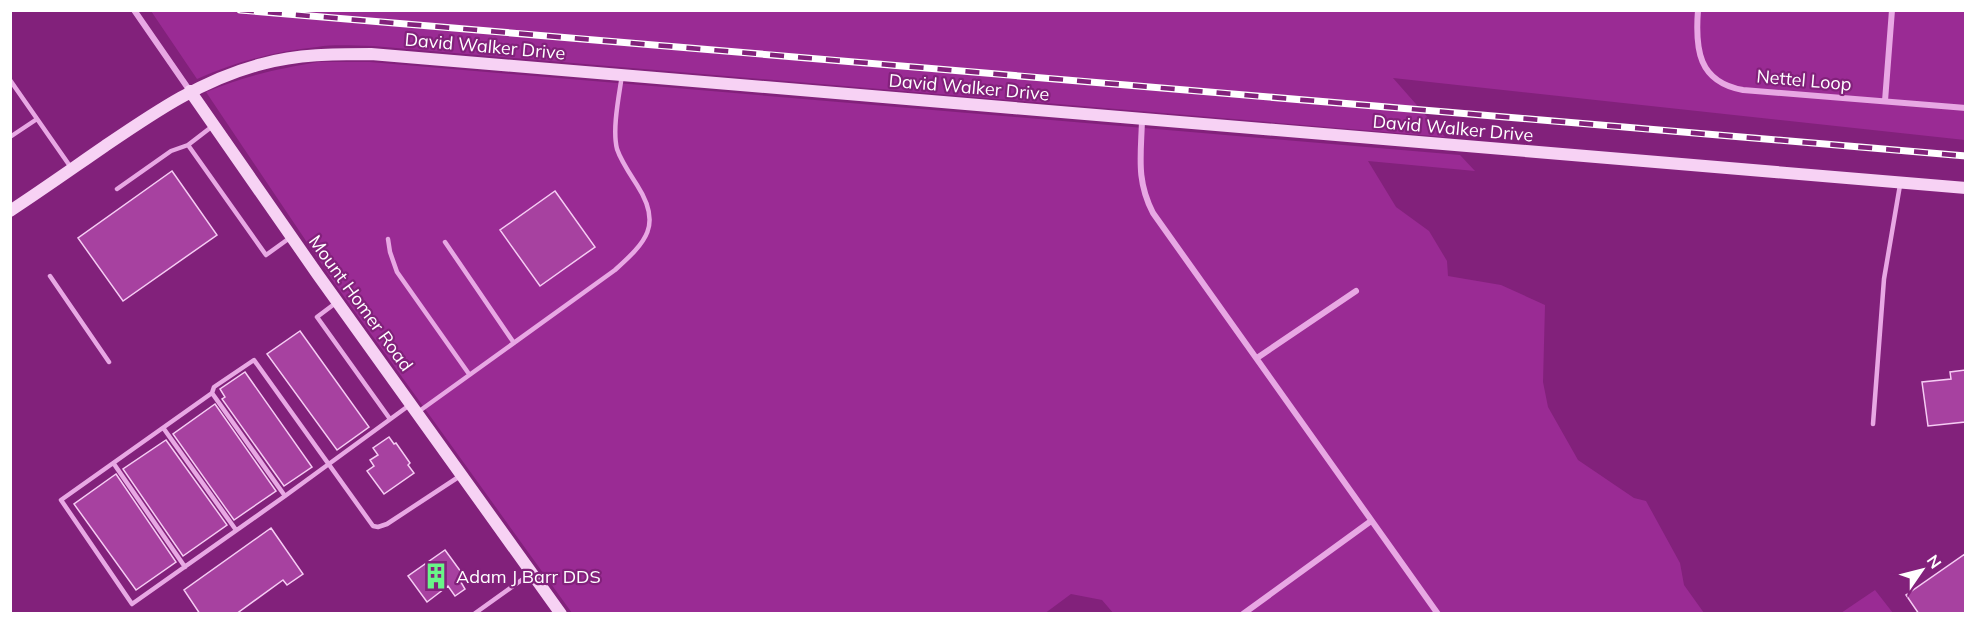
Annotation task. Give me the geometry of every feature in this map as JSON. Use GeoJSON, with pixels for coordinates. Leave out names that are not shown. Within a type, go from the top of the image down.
{"type":"FeatureCollection","features":[{"type":"Feature","properties":{"kind":"street","name":"Mount Homer Road"},"geometry":{"type":"LineString","coordinates":[[134,10],[291,237],[561,614]]}},
{"type":"Feature","properties":{"kind":"street","name":"Nettel Loop"},"geometry":{"type":"LineString","coordinates":[[1698,10],[1696,42],[1700,58],[1714,77],[1728,86],[1743,90],[1965,108]]}},
{"type":"Feature","properties":{"kind":"street"},"geometry":{"type":"LineString","coordinates":[[1885,101],[1892,10]]}},
{"type":"Feature","properties":{"kind":"street","name":"David Walker Drive"},"geometry":{"type":"LineString","coordinates":[[10,211],[158,110],[190,91],[226,75],[264,63],[319,54],[371,54],[1965,188]]}},
{"type":"Feature","properties":{"kind":"street"},"geometry":{"type":"LineString","coordinates":[[1142,120],[1141,181],[1145,197],[1153,213],[1438,614]]}},
{"type":"Feature","properties":{"kind":"street"},"geometry":{"type":"LineString","coordinates":[[1257,358],[1356,291]]}},
{"type":"Feature","properties":{"kind":"street"},"geometry":{"type":"LineString","coordinates":[[1243,614],[1371,520]]}},
{"type":"Feature","properties":{"kind":"lane"},"geometry":{"type":"LineString","coordinates":[[462,474],[387,524],[378,527],[373,525],[369,521],[329,464],[254,360],[214,387],[212,393],[164,429],[61,500],[132,604],[285,496],[329,464],[390,419],[414,408],[469,374],[615,270],[639,247],[651,222],[648,202],[617,148],[616,123],[622,75]]}},
{"type":"Feature","properties":{"kind":"lane"},"geometry":{"type":"LineString","coordinates":[[10,80],[72,169]]}},
{"type":"Feature","properties":{"kind":"lane"},"geometry":{"type":"LineString","coordinates":[[10,137],[37,119]]}},
{"type":"Feature","properties":{"kind":"lane"},"geometry":{"type":"LineString","coordinates":[[117,189],[171,151],[188,145],[213,125]]}},
{"type":"Feature","properties":{"kind":"lane"},"geometry":{"type":"LineString","coordinates":[[188,145],[266,255],[291,237]]}},
{"type":"Feature","properties":{"kind":"lane"},"geometry":{"type":"LineString","coordinates":[[1873,424],[1884,279],[1900,182]]}},
{"type":"Feature","properties":{"kind":"lane"},"geometry":{"type":"LineString","coordinates":[[388,239],[397,272],[469,374]]}},
{"type":"Feature","properties":{"kind":"lane"},"geometry":{"type":"LineString","coordinates":[[445,242],[514,342]]}},
{"type":"Feature","properties":{"kind":"lane"},"geometry":{"type":"LineString","coordinates":[[50,276],[109,362]]}},
{"type":"Feature","properties":{"kind":"lane"},"geometry":{"type":"LineString","coordinates":[[337,302],[317,317],[390,419]]}},
{"type":"Feature","properties":{"kind":"lane"},"geometry":{"type":"LineString","coordinates":[[212,393],[285,496]]}},
{"type":"Feature","properties":{"kind":"lane"},"geometry":{"type":"LineString","coordinates":[[164,429],[236,530]]}},
{"type":"Feature","properties":{"kind":"lane"},"geometry":{"type":"LineString","coordinates":[[114,464],[185,567]]}},
{"type":"Feature","properties":{"kind":"lane"},"geometry":{"type":"LineString","coordinates":[[474,614],[532,573]]}},
{"type":"Feature","properties":{"kind":"shaded area"},"geometry":{"type":"Polygon","coordinates":[[[151,11],[1965,11],[1965,140],[1393,78],[1445,137],[373,46],[331,46],[286,51],[241,62],[197,79],[151,11]]]}},
{"type":"Feature","properties":{"kind":"shaded area"},"geometry":{"type":"Polygon","coordinates":[[[318,62],[370,62],[1460,155],[1475,171],[1368,161],[1396,207],[1429,231],[1447,261],[1448,276],[1501,285],[1545,305],[1543,382],[1548,407],[1578,460],[1634,498],[1646,501],[1680,563],[1684,585],[1704,613],[1114,614],[1102,600],[1071,594],[1044,614],[572,613],[335,284],[206,92],[261,74],[318,62]]]}},
{"type":"Feature","properties":{"kind":"shaded area"},"geometry":{"type":"Polygon","coordinates":[[[1875,590],[1893,613],[1841,613],[1875,590]]]}},
{"type":"Feature","properties":{"kind":"building"},"geometry":{"type":"Polygon","coordinates":[[[172,171],[217,235],[123,301],[78,238],[172,171]]]}},
{"type":"Feature","properties":{"kind":"building"},"geometry":{"type":"Polygon","coordinates":[[[555,191],[595,247],[540,286],[500,230],[555,191]]]}},
{"type":"Feature","properties":{"kind":"building"},"geometry":{"type":"Polygon","coordinates":[[[300,331],[369,427],[337,450],[267,354],[300,331]]]}},
{"type":"Feature","properties":{"kind":"building"},"geometry":{"type":"Polygon","coordinates":[[[1965,370],[1965,422],[1928,426],[1922,382],[1951,379],[1950,372],[1965,370]]]}},
{"type":"Feature","properties":{"kind":"building"},"geometry":{"type":"Polygon","coordinates":[[[245,372],[312,467],[284,486],[222,399],[225,397],[220,389],[245,372]]]}},
{"type":"Feature","properties":{"kind":"building"},"geometry":{"type":"Polygon","coordinates":[[[215,404],[276,491],[234,520],[173,434],[215,404]]]}},
{"type":"Feature","properties":{"kind":"building"},"geometry":{"type":"Polygon","coordinates":[[[389,437],[410,463],[408,465],[414,473],[384,494],[367,471],[374,466],[370,460],[378,455],[373,448],[389,437]]]}},
{"type":"Feature","properties":{"kind":"building"},"geometry":{"type":"Polygon","coordinates":[[[166,440],[227,525],[183,556],[123,469],[166,440]]]}},
{"type":"Feature","properties":{"kind":"building"},"geometry":{"type":"Polygon","coordinates":[[[116,474],[176,562],[136,590],[74,504],[116,474]]]}},
{"type":"Feature","properties":{"kind":"building"},"geometry":{"type":"Polygon","coordinates":[[[271,528],[303,574],[287,585],[283,580],[236,614],[200,614],[184,590],[271,528]]]}},
{"type":"Feature","properties":{"kind":"building","name":"Adam J Barr DDS"},"geometry":{"type":"Polygon","coordinates":[[[445,550],[464,576],[459,579],[465,589],[455,596],[448,586],[427,602],[408,576],[445,550]]]}},
{"type":"Feature","properties":{"kind":"building"},"geometry":{"type":"Polygon","coordinates":[[[1965,554],[1965,614],[1919,614],[1906,595],[1965,554]]]}},
{"type":"Feature","properties":{"kind":"railway"},"geometry":{"type":"LineString","coordinates":[[240,10],[1966,156]]}},
{"type":"Feature","properties":{"kind":"place","name":"Adam J Barr DDS"},"geometry":{"type":"Point","coordinates":[436,576]}}]}
